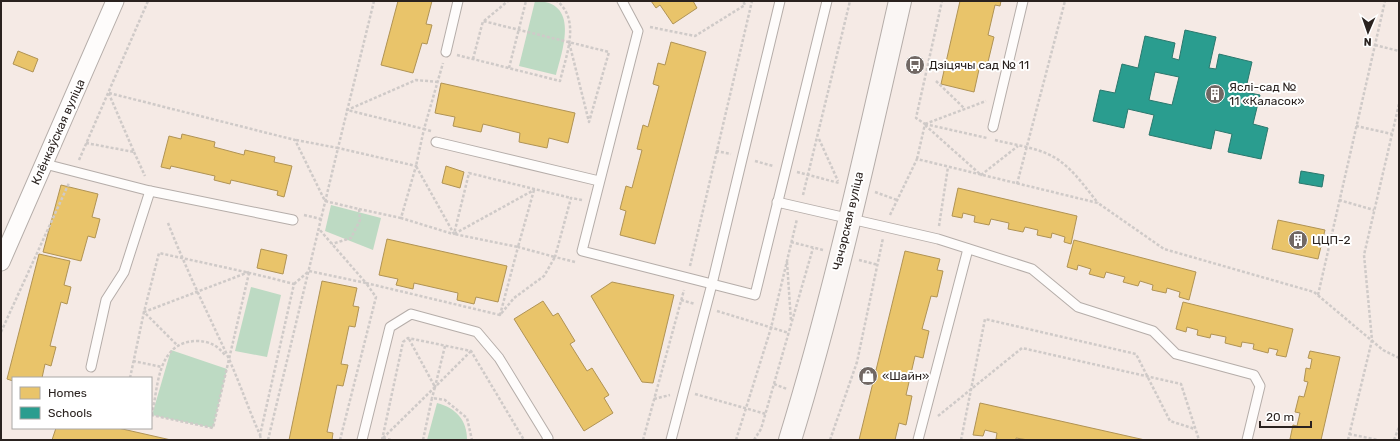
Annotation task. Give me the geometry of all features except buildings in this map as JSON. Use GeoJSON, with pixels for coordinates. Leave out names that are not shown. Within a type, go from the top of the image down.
{"type":"FeatureCollection","features":[{"type":"Feature","properties":{"kind":"main road","name":"Чачэрская вуліца"},"geometry":{"type":"LineString","coordinates":[[790,440],[808,379],[849,218],[900,1]]}},
{"type":"Feature","properties":{"kind":"street","name":"Клёнкаўская вуліца"},"geometry":{"type":"LineString","coordinates":[[1,262],[115,1]]}},
{"type":"Feature","properties":{"kind":"lane"},"geometry":{"type":"LineString","coordinates":[[446,52],[458,1]]}},
{"type":"Feature","properties":{"kind":"lane"},"geometry":{"type":"LineString","coordinates":[[622,1],[638,31],[582,251],[755,295],[827,1]]}},
{"type":"Feature","properties":{"kind":"lane"},"geometry":{"type":"LineString","coordinates":[[671,440],[712,284],[780,1]]}},
{"type":"Feature","properties":{"kind":"lane"},"geometry":{"type":"LineString","coordinates":[[993,127],[1023,1]]}},
{"type":"Feature","properties":{"kind":"lane"},"geometry":{"type":"LineString","coordinates":[[436,142],[599,181]]}},
{"type":"Feature","properties":{"kind":"lane"},"geometry":{"type":"LineString","coordinates":[[44,164],[150,190],[293,220]]}},
{"type":"Feature","properties":{"kind":"lane"},"geometry":{"type":"LineString","coordinates":[[91,367],[106,300],[124,272],[150,190]]}},
{"type":"Feature","properties":{"kind":"lane"},"geometry":{"type":"LineString","coordinates":[[777,202],[938,239],[1032,269],[1078,307],[1153,331],[1176,354],[1254,375],[1260,386],[1247,440]]}},
{"type":"Feature","properties":{"kind":"lane"},"geometry":{"type":"LineString","coordinates":[[918,440],[968,249]]}},
{"type":"Feature","properties":{"kind":"lane"},"geometry":{"type":"LineString","coordinates":[[362,440],[390,327],[412,314],[477,332],[499,358],[548,438],[547,440]]}},
{"type":"Feature","properties":{"kind":"path"},"geometry":{"type":"LineString","coordinates":[[268,440],[374,1]]}},
{"type":"Feature","properties":{"kind":"path"},"geometry":{"type":"LineString","coordinates":[[473,59],[483,21],[508,1]]}},
{"type":"Feature","properties":{"kind":"path"},"geometry":{"type":"LineString","coordinates":[[509,68],[526,1]]}},
{"type":"Feature","properties":{"kind":"path"},"geometry":{"type":"LineString","coordinates":[[401,218],[446,52],[560,81],[569,42],[569,19],[564,6],[557,1]]}},
{"type":"Feature","properties":{"kind":"path"},"geometry":{"type":"LineString","coordinates":[[647,21],[650,28],[695,36],[745,4],[743,1]]}},
{"type":"Feature","properties":{"kind":"path"},"geometry":{"type":"LineString","coordinates":[[643,440],[687,278],[752,1]]}},
{"type":"Feature","properties":{"kind":"path"},"geometry":{"type":"LineString","coordinates":[[942,1],[916,118],[925,124],[981,175]]}},
{"type":"Feature","properties":{"kind":"path"},"geometry":{"type":"LineString","coordinates":[[1017,184],[1065,1]]}},
{"type":"Feature","properties":{"kind":"path"},"geometry":{"type":"LineString","coordinates":[[1318,294],[1384,1]]}},
{"type":"Feature","properties":{"kind":"path"},"geometry":{"type":"LineString","coordinates":[[483,21],[610,52],[589,122],[569,42]]}},
{"type":"Feature","properties":{"kind":"path"},"geometry":{"type":"LineString","coordinates":[[1374,45],[1399,51]]}},
{"type":"Feature","properties":{"kind":"path"},"geometry":{"type":"LineString","coordinates":[[347,110],[416,80],[438,82]]}},
{"type":"Feature","properties":{"kind":"path"},"geometry":{"type":"LineString","coordinates":[[936,81],[965,109]]}},
{"type":"Feature","properties":{"kind":"path"},"geometry":{"type":"LineString","coordinates":[[86,144],[134,152],[109,94],[295,140],[338,148],[416,166],[454,234]]}},
{"type":"Feature","properties":{"kind":"path"},"geometry":{"type":"LineString","coordinates":[[925,124],[965,109],[979,102],[1000,98]]}},
{"type":"Feature","properties":{"kind":"path"},"geometry":{"type":"LineString","coordinates":[[1348,440],[1372,340],[1364,255],[1399,104]]}},
{"type":"Feature","properties":{"kind":"path"},"geometry":{"type":"LineString","coordinates":[[347,110],[424,129]]}},
{"type":"Feature","properties":{"kind":"path"},"geometry":{"type":"LineString","coordinates":[[925,124],[1027,147],[1053,156],[1072,171],[1098,203],[1164,249],[1314,292],[1383,350],[1399,358]]}},
{"type":"Feature","properties":{"kind":"path"},"geometry":{"type":"LineString","coordinates":[[888,219],[917,159],[925,124]]}},
{"type":"Feature","properties":{"kind":"path"},"geometry":{"type":"LineString","coordinates":[[1356,126],[1392,134]]}},
{"type":"Feature","properties":{"kind":"path"},"geometry":{"type":"LineString","coordinates":[[818,138],[839,184]]}},
{"type":"Feature","properties":{"kind":"path"},"geometry":{"type":"LineString","coordinates":[[295,140],[326,201],[401,218],[454,234],[518,247],[576,262],[582,251]]}},
{"type":"Feature","properties":{"kind":"path"},"geometry":{"type":"LineString","coordinates":[[981,175],[1018,146]]}},
{"type":"Feature","properties":{"kind":"path"},"geometry":{"type":"LineString","coordinates":[[917,159],[1098,203]]}},
{"type":"Feature","properties":{"kind":"path"},"geometry":{"type":"LineString","coordinates":[[938,239],[948,167]]}},
{"type":"Feature","properties":{"kind":"path"},"geometry":{"type":"LineString","coordinates":[[454,234],[469,173],[594,204]]}},
{"type":"Feature","properties":{"kind":"path"},"geometry":{"type":"LineString","coordinates":[[454,234],[534,190]]}},
{"type":"Feature","properties":{"kind":"path"},"geometry":{"type":"LineString","coordinates":[[500,315],[534,190]]}},
{"type":"Feature","properties":{"kind":"path"},"geometry":{"type":"LineString","coordinates":[[874,192],[897,200]]}},
{"type":"Feature","properties":{"kind":"path"},"geometry":{"type":"LineString","coordinates":[[500,315],[514,298],[544,276],[555,257],[571,198]]}},
{"type":"Feature","properties":{"kind":"path"},"geometry":{"type":"LineString","coordinates":[[1339,200],[1374,210]]}},
{"type":"Feature","properties":{"kind":"path"},"geometry":{"type":"LineString","coordinates":[[332,244],[351,238],[360,220],[359,209]]}},
{"type":"Feature","properties":{"kind":"path"},"geometry":{"type":"LineString","coordinates":[[168,223],[196,291],[229,360],[261,440]]}},
{"type":"Feature","properties":{"kind":"path"},"geometry":{"type":"LineString","coordinates":[[319,229],[366,283],[376,297],[340,440]]}},
{"type":"Feature","properties":{"kind":"path"},"geometry":{"type":"LineString","coordinates":[[830,440],[857,362],[884,236]]}},
{"type":"Feature","properties":{"kind":"path"},"geometry":{"type":"LineString","coordinates":[[791,242],[823,250]]}},
{"type":"Feature","properties":{"kind":"path"},"geometry":{"type":"LineString","coordinates":[[754,440],[761,429],[766,414],[813,248]]}},
{"type":"Feature","properties":{"kind":"path"},"geometry":{"type":"LineString","coordinates":[[130,377],[144,312],[160,253],[249,272],[294,284]]}},
{"type":"Feature","properties":{"kind":"path"},"geometry":{"type":"LineString","coordinates":[[787,260],[791,324]]}},
{"type":"Feature","properties":{"kind":"path"},"geometry":{"type":"LineString","coordinates":[[858,260],[878,265]]}},
{"type":"Feature","properties":{"kind":"path"},"geometry":{"type":"LineString","coordinates":[[309,271],[500,315]]}},
{"type":"Feature","properties":{"kind":"path"},"geometry":{"type":"LineString","coordinates":[[260,435],[294,284],[309,271]]}},
{"type":"Feature","properties":{"kind":"path"},"geometry":{"type":"LineString","coordinates":[[144,312],[249,272]]}},
{"type":"Feature","properties":{"kind":"path"},"geometry":{"type":"LineString","coordinates":[[229,360],[218,346],[194,341],[177,345],[166,357],[162,367],[152,415],[213,428],[229,360],[249,272]]}},
{"type":"Feature","properties":{"kind":"path"},"geometry":{"type":"LineString","coordinates":[[681,300],[789,333]]}},
{"type":"Feature","properties":{"kind":"path"},"geometry":{"type":"LineString","coordinates":[[144,312],[177,345]]}},
{"type":"Feature","properties":{"kind":"path"},"geometry":{"type":"LineString","coordinates":[[961,440],[984,319],[1136,354],[1170,421],[1195,429]]}},
{"type":"Feature","properties":{"kind":"path"},"geometry":{"type":"LineString","coordinates":[[408,338],[471,351],[524,440]]}},
{"type":"Feature","properties":{"kind":"path"},"geometry":{"type":"LineString","coordinates":[[408,338],[435,387]]}},
{"type":"Feature","properties":{"kind":"path"},"geometry":{"type":"LineString","coordinates":[[382,439],[403,342],[408,338]]}},
{"type":"Feature","properties":{"kind":"path"},"geometry":{"type":"LineString","coordinates":[[423,440],[445,346]]}},
{"type":"Feature","properties":{"kind":"path"},"geometry":{"type":"LineString","coordinates":[[921,430],[1022,348],[1181,384],[1199,440]]}},
{"type":"Feature","properties":{"kind":"path"},"geometry":{"type":"LineString","coordinates":[[382,439],[471,351]]}},
{"type":"Feature","properties":{"kind":"path"},"geometry":{"type":"LineString","coordinates":[[134,361],[162,367]]}},
{"type":"Feature","properties":{"kind":"path"},"geometry":{"type":"LineString","coordinates":[[654,399],[684,391],[766,414]]}},
{"type":"Feature","properties":{"kind":"path"},"geometry":{"type":"LineString","coordinates":[[432,398],[445,400],[467,418],[472,440]]}},
{"type":"Feature","properties":{"kind":"path"},"geometry":{"type":"LineString","coordinates":[[1394,440],[1399,427]]}},
{"type":"Feature","properties":{"kind":"path"},"geometry":{"type":"LineString","coordinates":[[1349,434],[1378,440]]}},
{"type":"Feature","properties":{"kind":"path"},"geometry":{"type":"LineString","coordinates":[[382,439],[391,440]]}},
{"type":"Feature","properties":{"kind":"green space"},"geometry":{"type":"Polygon","coordinates":[[[535,1],[549,3],[558,9],[563,18],[565,28],[564,40],[556,75],[519,66],[535,1]]]}},
{"type":"Feature","properties":{"kind":"green space"},"geometry":{"type":"Polygon","coordinates":[[[331,205],[381,218],[373,250],[325,231],[331,205]]]}},
{"type":"Feature","properties":{"kind":"green space"},"geometry":{"type":"Polygon","coordinates":[[[251,287],[281,295],[267,357],[235,351],[251,287]]]}},
{"type":"Feature","properties":{"kind":"green space"},"geometry":{"type":"Polygon","coordinates":[[[171,350],[227,369],[213,428],[152,415],[171,350]]]}},
{"type":"Feature","properties":{"kind":"green space"},"geometry":{"type":"Polygon","coordinates":[[[437,403],[450,408],[459,416],[465,426],[467,440],[427,440],[437,403]]]}},
{"type":"Feature","properties":{"kind":"place","name":"Дзіцячы сад № 11"},"geometry":{"type":"Point","coordinates":[915,65]}},
{"type":"Feature","properties":{"kind":"place","name":"Яслі-сад № 11 «Каласок»"},"geometry":{"type":"Point","coordinates":[1215,94]}},
{"type":"Feature","properties":{"kind":"place","name":"ЦЦП-2"},"geometry":{"type":"Point","coordinates":[1298,240]}},
{"type":"Feature","properties":{"kind":"place","name":"«Шайн»"},"geometry":{"type":"Point","coordinates":[868,376]}}]}
